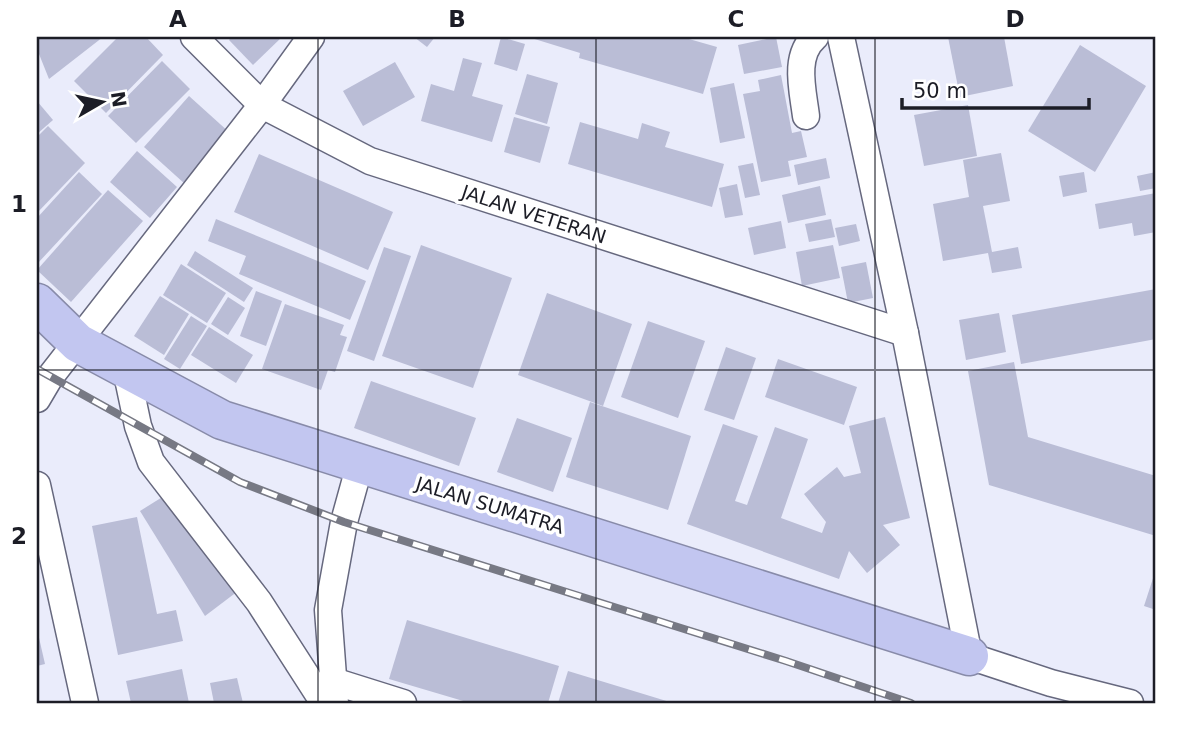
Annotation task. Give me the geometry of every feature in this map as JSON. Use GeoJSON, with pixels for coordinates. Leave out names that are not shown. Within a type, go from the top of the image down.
{"type":"FeatureCollection","features":[{"type":"Feature","properties":{"kind":"highway","name":"JALAN SUMATRA"},"geometry":{"type":"LineString","coordinates":[[37,303],[78,343],[222,420],[969,656]]}},
{"type":"Feature","properties":{"kind":"street","name":"JALAN VETERAN"},"geometry":{"type":"LineString","coordinates":[[194,37],[262,105],[370,162],[905,333]]}},
{"type":"Feature","properties":{"kind":"street"},"geometry":{"type":"LineString","coordinates":[[37,399],[50,377],[262,105],[311,37]]}},
{"type":"Feature","properties":{"kind":"street"},"geometry":{"type":"LineString","coordinates":[[806,116],[800,65],[808,45],[815,37]]}},
{"type":"Feature","properties":{"kind":"street"},"geometry":{"type":"LineString","coordinates":[[841,37],[905,333],[969,656],[1117,702]]}},
{"type":"Feature","properties":{"kind":"street"},"geometry":{"type":"LineString","coordinates":[[126,369],[138,426],[151,462],[331,696],[403,703]]}},
{"type":"Feature","properties":{"kind":"street"},"geometry":{"type":"LineString","coordinates":[[331,696],[328,610],[344,522],[360,464]]}},
{"type":"Feature","properties":{"kind":"street"},"geometry":{"type":"LineString","coordinates":[[37,485],[85,703]]}},
{"type":"Feature","properties":{"kind":"building"},"geometry":{"type":"Polygon","coordinates":[[[37,37],[103,37],[49,79],[37,49],[37,37]]]}},
{"type":"Feature","properties":{"kind":"building"},"geometry":{"type":"Polygon","coordinates":[[[118,37],[146,37],[163,55],[106,113],[74,81],[118,37]]]}},
{"type":"Feature","properties":{"kind":"building"},"geometry":{"type":"Polygon","coordinates":[[[232,37],[282,37],[253,65],[229,40],[232,37]]]}},
{"type":"Feature","properties":{"kind":"building"},"geometry":{"type":"Polygon","coordinates":[[[414,37],[435,37],[427,47],[414,37]]]}},
{"type":"Feature","properties":{"kind":"building"},"geometry":{"type":"Polygon","coordinates":[[[501,37],[525,44],[517,71],[494,64],[501,37]]]}},
{"type":"Feature","properties":{"kind":"building"},"geometry":{"type":"Polygon","coordinates":[[[528,37],[682,37],[717,47],[703,94],[579,58],[580,53],[528,37]]]}},
{"type":"Feature","properties":{"kind":"building"},"geometry":{"type":"Polygon","coordinates":[[[776,37],[782,67],[744,74],[738,45],[776,37]]]}},
{"type":"Feature","properties":{"kind":"building"},"geometry":{"type":"Polygon","coordinates":[[[948,37],[1004,37],[1013,86],[960,97],[948,37]]]}},
{"type":"Feature","properties":{"kind":"building"},"geometry":{"type":"Polygon","coordinates":[[[1080,45],[1146,86],[1095,172],[1028,131],[1080,45]]]}},
{"type":"Feature","properties":{"kind":"building"},"geometry":{"type":"Polygon","coordinates":[[[463,58],[482,63],[472,96],[503,105],[492,142],[421,121],[431,84],[454,91],[463,58]]]}},
{"type":"Feature","properties":{"kind":"building"},"geometry":{"type":"Polygon","coordinates":[[[162,61],[190,89],[136,143],[108,116],[162,61]]]}},
{"type":"Feature","properties":{"kind":"building"},"geometry":{"type":"Polygon","coordinates":[[[395,62],[415,97],[363,126],[343,91],[395,62]]]}},
{"type":"Feature","properties":{"kind":"building"},"geometry":{"type":"Polygon","coordinates":[[[527,74],[558,83],[547,124],[515,114],[527,74]]]}},
{"type":"Feature","properties":{"kind":"building"},"geometry":{"type":"Polygon","coordinates":[[[781,75],[792,133],[801,131],[807,157],[788,161],[791,176],[761,182],[743,94],[760,91],[758,80],[781,75]]]}},
{"type":"Feature","properties":{"kind":"building"},"geometry":{"type":"Polygon","coordinates":[[[734,83],[745,138],[720,143],[710,88],[734,83]]]}},
{"type":"Feature","properties":{"kind":"building"},"geometry":{"type":"Polygon","coordinates":[[[189,96],[230,133],[185,184],[144,147],[189,96]]]}},
{"type":"Feature","properties":{"kind":"building"},"geometry":{"type":"Polygon","coordinates":[[[37,101],[53,120],[37,134],[37,101]]]}},
{"type":"Feature","properties":{"kind":"building"},"geometry":{"type":"Polygon","coordinates":[[[968,105],[977,156],[924,166],[914,115],[968,105]]]}},
{"type":"Feature","properties":{"kind":"building"},"geometry":{"type":"Polygon","coordinates":[[[514,117],[550,127],[540,163],[504,152],[514,117]]]}},
{"type":"Feature","properties":{"kind":"building"},"geometry":{"type":"Polygon","coordinates":[[[580,122],[638,139],[642,123],[670,132],[665,147],[724,164],[712,207],[568,164],[580,122]]]}},
{"type":"Feature","properties":{"kind":"building"},"geometry":{"type":"Polygon","coordinates":[[[48,126],[85,163],[37,213],[37,137],[48,126]]]}},
{"type":"Feature","properties":{"kind":"building"},"geometry":{"type":"Polygon","coordinates":[[[137,151],[177,187],[150,218],[110,182],[137,151]]]}},
{"type":"Feature","properties":{"kind":"building"},"geometry":{"type":"Polygon","coordinates":[[[1001,153],[1010,201],[983,206],[992,252],[1018,247],[1022,268],[992,273],[988,253],[943,261],[933,204],[969,197],[963,160],[1001,153]]]}},
{"type":"Feature","properties":{"kind":"building"},"geometry":{"type":"Polygon","coordinates":[[[259,154],[393,212],[368,270],[234,212],[259,154]]]}},
{"type":"Feature","properties":{"kind":"building"},"geometry":{"type":"Polygon","coordinates":[[[826,158],[830,178],[798,185],[794,165],[826,158]]]}},
{"type":"Feature","properties":{"kind":"building"},"geometry":{"type":"Polygon","coordinates":[[[753,163],[760,195],[745,198],[738,166],[753,163]]]}},
{"type":"Feature","properties":{"kind":"building"},"geometry":{"type":"Polygon","coordinates":[[[79,172],[102,194],[38,263],[37,218],[79,172]]]}},
{"type":"Feature","properties":{"kind":"building"},"geometry":{"type":"Polygon","coordinates":[[[1084,172],[1087,192],[1063,197],[1059,176],[1084,172]]]}},
{"type":"Feature","properties":{"kind":"building"},"geometry":{"type":"Polygon","coordinates":[[[1156,172],[1156,188],[1140,191],[1137,176],[1156,172]]]}},
{"type":"Feature","properties":{"kind":"building"},"geometry":{"type":"Polygon","coordinates":[[[737,184],[743,215],[725,218],[719,188],[737,184]]]}},
{"type":"Feature","properties":{"kind":"building"},"geometry":{"type":"Polygon","coordinates":[[[820,186],[826,215],[788,223],[782,195],[820,186]]]}},
{"type":"Feature","properties":{"kind":"building"},"geometry":{"type":"Polygon","coordinates":[[[108,190],[143,221],[71,302],[37,270],[108,190]]]}},
{"type":"Feature","properties":{"kind":"building"},"geometry":{"type":"Polygon","coordinates":[[[1156,193],[1156,232],[1134,236],[1132,223],[1099,229],[1095,204],[1156,193]]]}},
{"type":"Feature","properties":{"kind":"building"},"geometry":{"type":"Polygon","coordinates":[[[216,219],[366,281],[350,320],[239,274],[246,256],[208,241],[216,219]]]}},
{"type":"Feature","properties":{"kind":"building"},"geometry":{"type":"Polygon","coordinates":[[[831,219],[835,237],[809,242],[805,224],[831,219]]]}},
{"type":"Feature","properties":{"kind":"building"},"geometry":{"type":"Polygon","coordinates":[[[781,221],[786,248],[754,255],[748,228],[781,221]]]}},
{"type":"Feature","properties":{"kind":"building"},"geometry":{"type":"Polygon","coordinates":[[[856,224],[860,241],[839,246],[835,228],[856,224]]]}},
{"type":"Feature","properties":{"kind":"building"},"geometry":{"type":"Polygon","coordinates":[[[421,245],[512,278],[473,388],[382,356],[421,245]]]}},
{"type":"Feature","properties":{"kind":"building"},"geometry":{"type":"Polygon","coordinates":[[[833,245],[840,278],[802,286],[796,252],[833,245]]]}},
{"type":"Feature","properties":{"kind":"building"},"geometry":{"type":"Polygon","coordinates":[[[384,247],[411,256],[374,361],[347,351],[384,247]]]}},
{"type":"Feature","properties":{"kind":"building"},"geometry":{"type":"Polygon","coordinates":[[[195,251],[253,288],[244,302],[187,265],[195,251]]]}},
{"type":"Feature","properties":{"kind":"building"},"geometry":{"type":"Polygon","coordinates":[[[866,262],[873,298],[848,303],[841,267],[866,262]]]}},
{"type":"Feature","properties":{"kind":"building"},"geometry":{"type":"Polygon","coordinates":[[[181,264],[226,293],[207,323],[163,295],[181,264]]]}},
{"type":"Feature","properties":{"kind":"building"},"geometry":{"type":"Polygon","coordinates":[[[1156,289],[1156,339],[1021,364],[1012,315],[1156,289]]]}},
{"type":"Feature","properties":{"kind":"building"},"geometry":{"type":"Polygon","coordinates":[[[256,291],[282,301],[266,346],[240,336],[256,291]]]}},
{"type":"Feature","properties":{"kind":"building"},"geometry":{"type":"Polygon","coordinates":[[[547,293],[632,324],[603,406],[518,375],[547,293]]]}},
{"type":"Feature","properties":{"kind":"building"},"geometry":{"type":"Polygon","coordinates":[[[160,296],[189,314],[164,355],[134,336],[160,296]]]}},
{"type":"Feature","properties":{"kind":"building"},"geometry":{"type":"Polygon","coordinates":[[[228,297],[245,308],[228,335],[211,324],[228,297]]]}},
{"type":"Feature","properties":{"kind":"building"},"geometry":{"type":"Polygon","coordinates":[[[285,304],[344,325],[340,335],[347,337],[335,372],[328,370],[321,390],[262,369],[285,304]]]}},
{"type":"Feature","properties":{"kind":"building"},"geometry":{"type":"Polygon","coordinates":[[[999,313],[1006,352],[966,360],[959,320],[999,313]]]}},
{"type":"Feature","properties":{"kind":"building"},"geometry":{"type":"Polygon","coordinates":[[[191,316],[207,326],[180,369],[164,359],[191,316]]]}},
{"type":"Feature","properties":{"kind":"building"},"geometry":{"type":"Polygon","coordinates":[[[648,321],[705,341],[678,418],[621,397],[648,321]]]}},
{"type":"Feature","properties":{"kind":"building"},"geometry":{"type":"Polygon","coordinates":[[[209,327],[253,355],[236,383],[191,355],[209,327]]]}},
{"type":"Feature","properties":{"kind":"building"},"geometry":{"type":"Polygon","coordinates":[[[726,347],[756,358],[734,420],[704,410],[726,347]]]}},
{"type":"Feature","properties":{"kind":"building"},"geometry":{"type":"Polygon","coordinates":[[[778,359],[857,387],[844,425],[765,397],[778,359]]]}},
{"type":"Feature","properties":{"kind":"building"},"geometry":{"type":"Polygon","coordinates":[[[1014,362],[1028,437],[1156,476],[1156,536],[989,485],[968,371],[1014,362]]]}},
{"type":"Feature","properties":{"kind":"building"},"geometry":{"type":"Polygon","coordinates":[[[371,381],[476,418],[459,466],[354,428],[371,381]]]}},
{"type":"Feature","properties":{"kind":"building"},"geometry":{"type":"Polygon","coordinates":[[[590,402],[691,436],[668,510],[566,477],[590,402]]]}},
{"type":"Feature","properties":{"kind":"building"},"geometry":{"type":"Polygon","coordinates":[[[885,417],[910,518],[883,525],[900,545],[867,573],[849,551],[839,579],[687,524],[723,424],[758,436],[735,501],[747,505],[775,427],[808,439],[781,518],[822,533],[826,522],[804,494],[837,467],[844,477],[861,473],[849,426],[885,417]]]}},
{"type":"Feature","properties":{"kind":"building"},"geometry":{"type":"Polygon","coordinates":[[[517,418],[572,438],[553,492],[497,472],[517,418]]]}},
{"type":"Feature","properties":{"kind":"building"},"geometry":{"type":"Polygon","coordinates":[[[164,496],[238,591],[205,616],[140,511],[164,496]]]}},
{"type":"Feature","properties":{"kind":"building"},"geometry":{"type":"Polygon","coordinates":[[[137,517],[157,614],[176,610],[183,641],[118,655],[92,526],[137,517]]]}},
{"type":"Feature","properties":{"kind":"building"},"geometry":{"type":"Polygon","coordinates":[[[1156,569],[1156,610],[1144,606],[1156,569]]]}},
{"type":"Feature","properties":{"kind":"building"},"geometry":{"type":"Polygon","coordinates":[[[407,620],[559,666],[548,703],[470,703],[389,679],[407,620]]]}},
{"type":"Feature","properties":{"kind":"building"},"geometry":{"type":"Polygon","coordinates":[[[37,629],[45,664],[37,666],[37,629]]]}},
{"type":"Feature","properties":{"kind":"building"},"geometry":{"type":"Polygon","coordinates":[[[182,669],[189,703],[131,703],[126,681],[182,669]]]}},
{"type":"Feature","properties":{"kind":"building"},"geometry":{"type":"Polygon","coordinates":[[[568,671],[673,703],[558,703],[568,671]]]}},
{"type":"Feature","properties":{"kind":"building"},"geometry":{"type":"Polygon","coordinates":[[[237,678],[243,703],[214,703],[210,683],[237,678]]]}},
{"type":"Feature","properties":{"kind":"railway"},"geometry":{"type":"LineString","coordinates":[[37,369],[240,482],[344,522],[911,703]]}}]}
